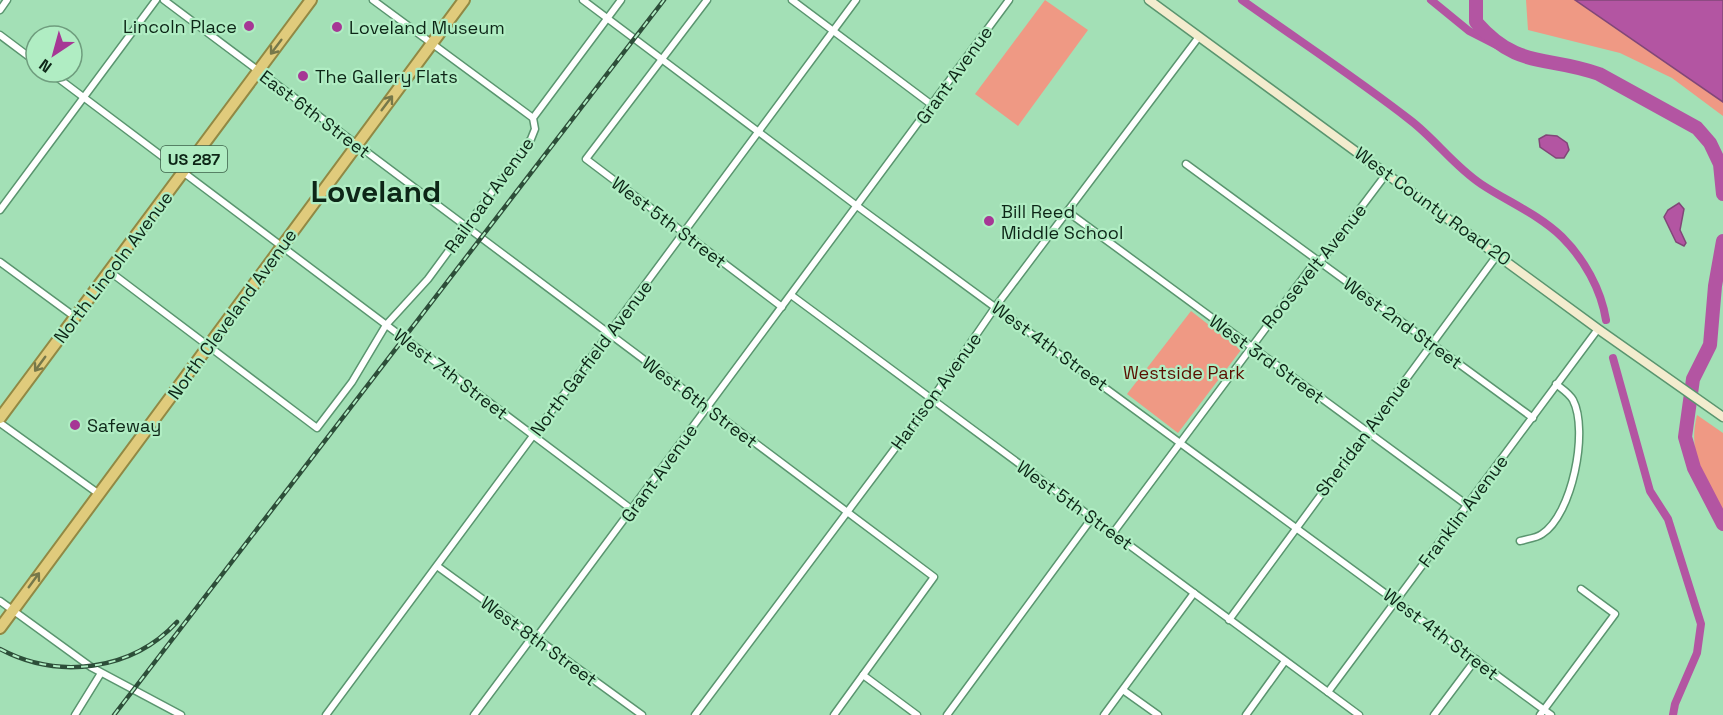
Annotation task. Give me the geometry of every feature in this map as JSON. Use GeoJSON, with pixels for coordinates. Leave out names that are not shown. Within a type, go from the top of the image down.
{"type":"FeatureCollection","features":[{"type":"Feature","properties":{"kind":"highway","name":"North Lincoln Avenue"},"geometry":{"type":"LineString","coordinates":[[0,417],[311,0]]}},
{"type":"Feature","properties":{"kind":"highway","name":"North Cleveland Avenue"},"geometry":{"type":"LineString","coordinates":[[0,628],[464,0]]}},
{"type":"Feature","properties":{"kind":"main road","name":"West County Road 20"},"geometry":{"type":"LineString","coordinates":[[1149,0],[1198,38],[1498,253],[1598,329],[1720,415]]}},
{"type":"Feature","properties":{"kind":"street"},"geometry":{"type":"LineString","coordinates":[[0,10],[7,0]]}},
{"type":"Feature","properties":{"kind":"street"},"geometry":{"type":"LineString","coordinates":[[0,210],[156,0]]}},
{"type":"Feature","properties":{"kind":"street","name":"East 6th Street"},"geometry":{"type":"LineString","coordinates":[[164,0],[466,227]]}},
{"type":"Feature","properties":{"kind":"street"},"geometry":{"type":"LineString","coordinates":[[373,0],[533,118]]}},
{"type":"Feature","properties":{"kind":"street","name":"West 4th Street"},"geometry":{"type":"LineString","coordinates":[[583,0],[857,206],[1397,600],[1542,712],[1551,715]]}},
{"type":"Feature","properties":{"kind":"street","name":"Railroad Avenue"},"geometry":{"type":"LineString","coordinates":[[209,346],[317,428],[352,382],[386,325],[428,279],[531,139],[535,129],[533,118],[621,0]]}},
{"type":"Feature","properties":{"kind":"street"},"geometry":{"type":"LineString","coordinates":[[663,60],[708,0]]}},
{"type":"Feature","properties":{"kind":"street"},"geometry":{"type":"LineString","coordinates":[[792,0],[932,105]]}},
{"type":"Feature","properties":{"kind":"street","name":"North Garfield Avenue"},"geometry":{"type":"LineString","coordinates":[[326,715],[856,0]]}},
{"type":"Feature","properties":{"kind":"street"},"geometry":{"type":"LineString","coordinates":[[998,1],[1007,3]]}},
{"type":"Feature","properties":{"kind":"street","name":"Grant Avenue"},"geometry":{"type":"LineString","coordinates":[[474,715],[631,510],[1007,3]]}},
{"type":"Feature","properties":{"kind":"street"},"geometry":{"type":"LineString","coordinates":[[0,35],[24,53]]}},
{"type":"Feature","properties":{"kind":"street","name":"Harrison Avenue"},"geometry":{"type":"LineString","coordinates":[[695,715],[932,399],[996,306],[1198,38]]}},
{"type":"Feature","properties":{"kind":"street","name":"West 5th Street"},"geometry":{"type":"LineString","coordinates":[[663,60],[586,159],[782,307]]}},
{"type":"Feature","properties":{"kind":"street","name":"West 7th Street"},"geometry":{"type":"LineString","coordinates":[[66,84],[631,510]]}},
{"type":"Feature","properties":{"kind":"street","name":"West 2nd Street"},"geometry":{"type":"LineString","coordinates":[[1186,164],[1533,418]]}},
{"type":"Feature","properties":{"kind":"street","name":"Roosevelt Avenue"},"geometry":{"type":"LineString","coordinates":[[1113,533],[1250,347],[1387,173]]}},
{"type":"Feature","properties":{"kind":"street","name":"West 3rd Street"},"geometry":{"type":"LineString","coordinates":[[1068,212],[1467,506]]}},
{"type":"Feature","properties":{"kind":"street","name":"West 6th Street"},"geometry":{"type":"LineString","coordinates":[[466,227],[934,577],[863,675]]}},
{"type":"Feature","properties":{"kind":"street","name":"Sheridan Avenue"},"geometry":{"type":"LineString","coordinates":[[1228,620],[1498,253]]}},
{"type":"Feature","properties":{"kind":"street"},"geometry":{"type":"LineString","coordinates":[[0,262],[75,316]]}},
{"type":"Feature","properties":{"kind":"street"},"geometry":{"type":"LineString","coordinates":[[110,271],[209,346]]}},
{"type":"Feature","properties":{"kind":"street","name":"West 5th Street"},"geometry":{"type":"LineString","coordinates":[[791,295],[1359,715]]}},
{"type":"Feature","properties":{"kind":"street","name":"Franklin Avenue"},"geometry":{"type":"LineString","coordinates":[[1328,692],[1598,329]]}},
{"type":"Feature","properties":{"kind":"street"},"geometry":{"type":"LineString","coordinates":[[1520,541],[1543,534],[1563,507],[1578,461],[1577,411],[1572,398],[1556,384]]}},
{"type":"Feature","properties":{"kind":"street"},"geometry":{"type":"LineString","coordinates":[[0,423],[99,494]]}},
{"type":"Feature","properties":{"kind":"street"},"geometry":{"type":"LineString","coordinates":[[947,715],[1092,518]]}},
{"type":"Feature","properties":{"kind":"street","name":"West 8th Street"},"geometry":{"type":"LineString","coordinates":[[437,566],[642,715]]}},
{"type":"Feature","properties":{"kind":"street"},"geometry":{"type":"LineString","coordinates":[[1542,712],[1615,614],[1581,589]]}},
{"type":"Feature","properties":{"kind":"street"},"geometry":{"type":"LineString","coordinates":[[1104,715],[1194,593]]}},
{"type":"Feature","properties":{"kind":"street"},"geometry":{"type":"LineString","coordinates":[[0,601],[85,663],[181,715]]}},
{"type":"Feature","properties":{"kind":"street"},"geometry":{"type":"LineString","coordinates":[[1434,715],[1476,659]]}},
{"type":"Feature","properties":{"kind":"street"},"geometry":{"type":"LineString","coordinates":[[1246,715],[1285,661]]}},
{"type":"Feature","properties":{"kind":"street"},"geometry":{"type":"LineString","coordinates":[[75,715],[101,673]]}},
{"type":"Feature","properties":{"kind":"street"},"geometry":{"type":"LineString","coordinates":[[834,715],[863,675],[917,715]]}},
{"type":"Feature","properties":{"kind":"street"},"geometry":{"type":"LineString","coordinates":[[1123,690],[1158,715]]}},
{"type":"Feature","properties":{"kind":"green space"},"geometry":{"type":"Polygon","coordinates":[[[1045,0],[1088,30],[1018,126],[975,94],[1045,0]]]}},
{"type":"Feature","properties":{"kind":"green space"},"geometry":{"type":"Polygon","coordinates":[[[1526,0],[1723,0],[1723,116],[1672,78],[1620,53],[1528,30],[1526,0]]]}},
{"type":"Feature","properties":{"kind":"green space","name":"Westside Park"},"geometry":{"type":"Polygon","coordinates":[[[1191,311],[1241,350],[1178,433],[1127,394],[1191,311]]]}},
{"type":"Feature","properties":{"kind":"green space"},"geometry":{"type":"Polygon","coordinates":[[[1697,415],[1723,433],[1723,520],[1704,482],[1696,456],[1694,443],[1697,415]]]}},
{"type":"Feature","properties":{"kind":"shaded area"},"geometry":{"type":"Polygon","coordinates":[[[1575,0],[1723,0],[1723,102],[1575,0]]]}},
{"type":"Feature","properties":{"kind":"shaded area"},"geometry":{"type":"Polygon","coordinates":[[[1546,135],[1557,136],[1567,143],[1569,150],[1564,158],[1556,158],[1540,147],[1539,139],[1546,135]]]}},
{"type":"Feature","properties":{"kind":"shaded area"},"geometry":{"type":"Polygon","coordinates":[[[1679,203],[1684,209],[1680,230],[1686,243],[1684,246],[1676,242],[1664,217],[1668,210],[1679,203]]]}},
{"type":"Feature","properties":{"kind":"waterway"},"geometry":{"type":"LineString","coordinates":[[1242,0],[1410,120],[1471,177],[1553,229],[1577,255],[1590,275],[1604,308],[1606,320]]}},
{"type":"Feature","properties":{"kind":"waterway"},"geometry":{"type":"LineString","coordinates":[[1431,0],[1469,31],[1514,54]]}},
{"type":"Feature","properties":{"kind":"waterway"},"geometry":{"type":"LineString","coordinates":[[1476,0],[1476,22],[1505,48],[1533,59],[1599,74],[1697,128],[1710,143],[1720,164],[1723,194]]}},
{"type":"Feature","properties":{"kind":"waterway"},"geometry":{"type":"LineString","coordinates":[[1723,241],[1715,286],[1710,345],[1693,379],[1685,437],[1694,468],[1723,524]]}},
{"type":"Feature","properties":{"kind":"waterway"},"geometry":{"type":"LineString","coordinates":[[1613,358],[1650,491],[1668,519],[1701,624],[1697,653],[1675,704],[1673,715]]}},
{"type":"Feature","properties":{"kind":"railway"},"geometry":{"type":"LineString","coordinates":[[114,715],[664,0]]}},
{"type":"Feature","properties":{"kind":"railway"},"geometry":{"type":"LineString","coordinates":[[0,649],[22,659],[46,665],[93,666],[139,651],[159,639],[177,622]]}},
{"type":"Feature","properties":{"kind":"place","name":"Lincoln Place"},"geometry":{"type":"Point","coordinates":[249,26]}},
{"type":"Feature","properties":{"kind":"place","name":"Loveland Museum"},"geometry":{"type":"Point","coordinates":[337,27]}},
{"type":"Feature","properties":{"kind":"place","name":"The Gallery Flats"},"geometry":{"type":"Point","coordinates":[303,76]}},
{"type":"Feature","properties":{"kind":"place","name":"Bill Reed Middle School"},"geometry":{"type":"Point","coordinates":[989,221]}},
{"type":"Feature","properties":{"kind":"place","name":"Safeway"},"geometry":{"type":"Point","coordinates":[75,425]}},
{"type":"Feature","properties":{"kind":"district","name":"Loveland"},"geometry":{"type":"Point","coordinates":[376,191]}}]}
